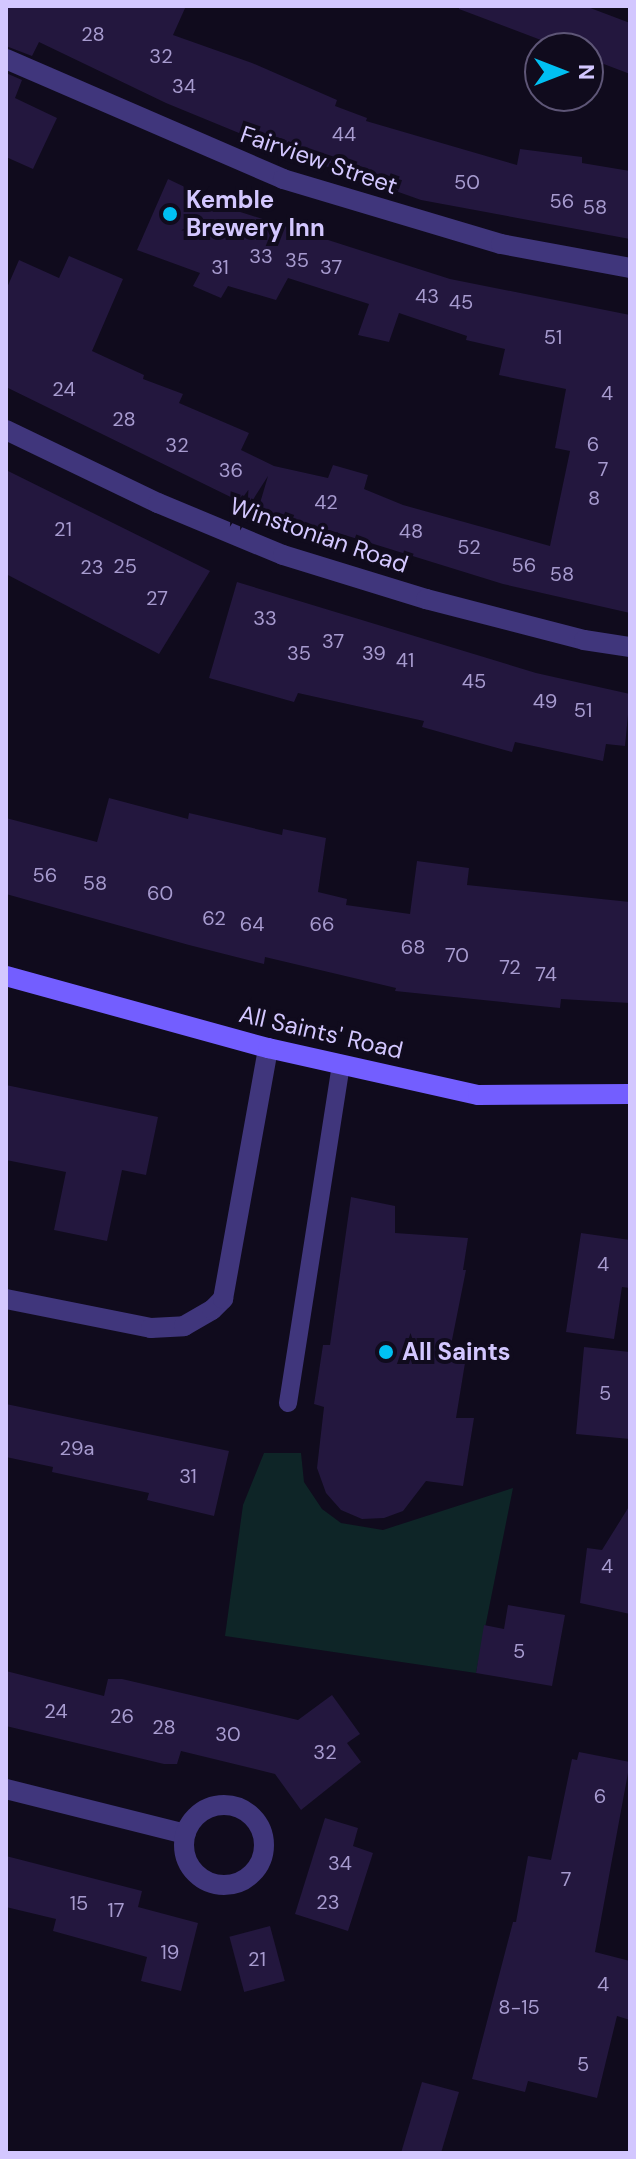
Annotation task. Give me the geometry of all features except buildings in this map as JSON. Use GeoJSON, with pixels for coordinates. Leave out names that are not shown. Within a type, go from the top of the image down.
{"type":"FeatureCollection","features":[{"type":"Feature","properties":{"kind":"street","name":"Fairview Street"},"geometry":{"type":"LineString","coordinates":[[6,59],[78,93],[283,179],[501,244],[630,268]]}},
{"type":"Feature","properties":{"kind":"street","name":"Winstonian Road"},"geometry":{"type":"LineString","coordinates":[[6,430],[158,503],[283,555],[426,599],[584,640],[630,647]]}},
{"type":"Feature","properties":{"kind":"street","name":"All Saints' Road"},"geometry":{"type":"LineString","coordinates":[[6,976],[268,1048],[478,1095],[630,1094]]}},
{"type":"Feature","properties":{"kind":"street"},"geometry":{"type":"LineString","coordinates":[[6,1299],[151,1328],[184,1326],[212,1310],[223,1299],[268,1048]]}},
{"type":"Feature","properties":{"kind":"street"},"geometry":{"type":"LineString","coordinates":[[6,1789],[185,1834]]}},
{"type":"Feature","properties":{"kind":"street"},"geometry":{"type":"LineString","coordinates":[[232,1805],[245,1810],[262,1830],[263,1857],[256,1871],[243,1881],[229,1886],[212,1885],[199,1877],[189,1865],[183,1850],[185,1834],[200,1812],[214,1806],[232,1805]]}},
{"type":"Feature","properties":{"kind":"lane"},"geometry":{"type":"LineString","coordinates":[[288,1403],[341,1064]]}},
{"type":"Feature","properties":{"kind":"green space"},"geometry":{"type":"Polygon","coordinates":[[[264,1453],[301,1453],[304,1482],[322,1509],[341,1523],[383,1530],[513,1488],[476,1673],[225,1636],[243,1505],[264,1453]]]}},
{"type":"Feature","properties":{"kind":"place","name":"Kemble Brewery Inn"},"geometry":{"type":"Point","coordinates":[170,214]}},
{"type":"Feature","properties":{"kind":"place","name":"All Saints"},"geometry":{"type":"Point","coordinates":[386,1352]}}]}
